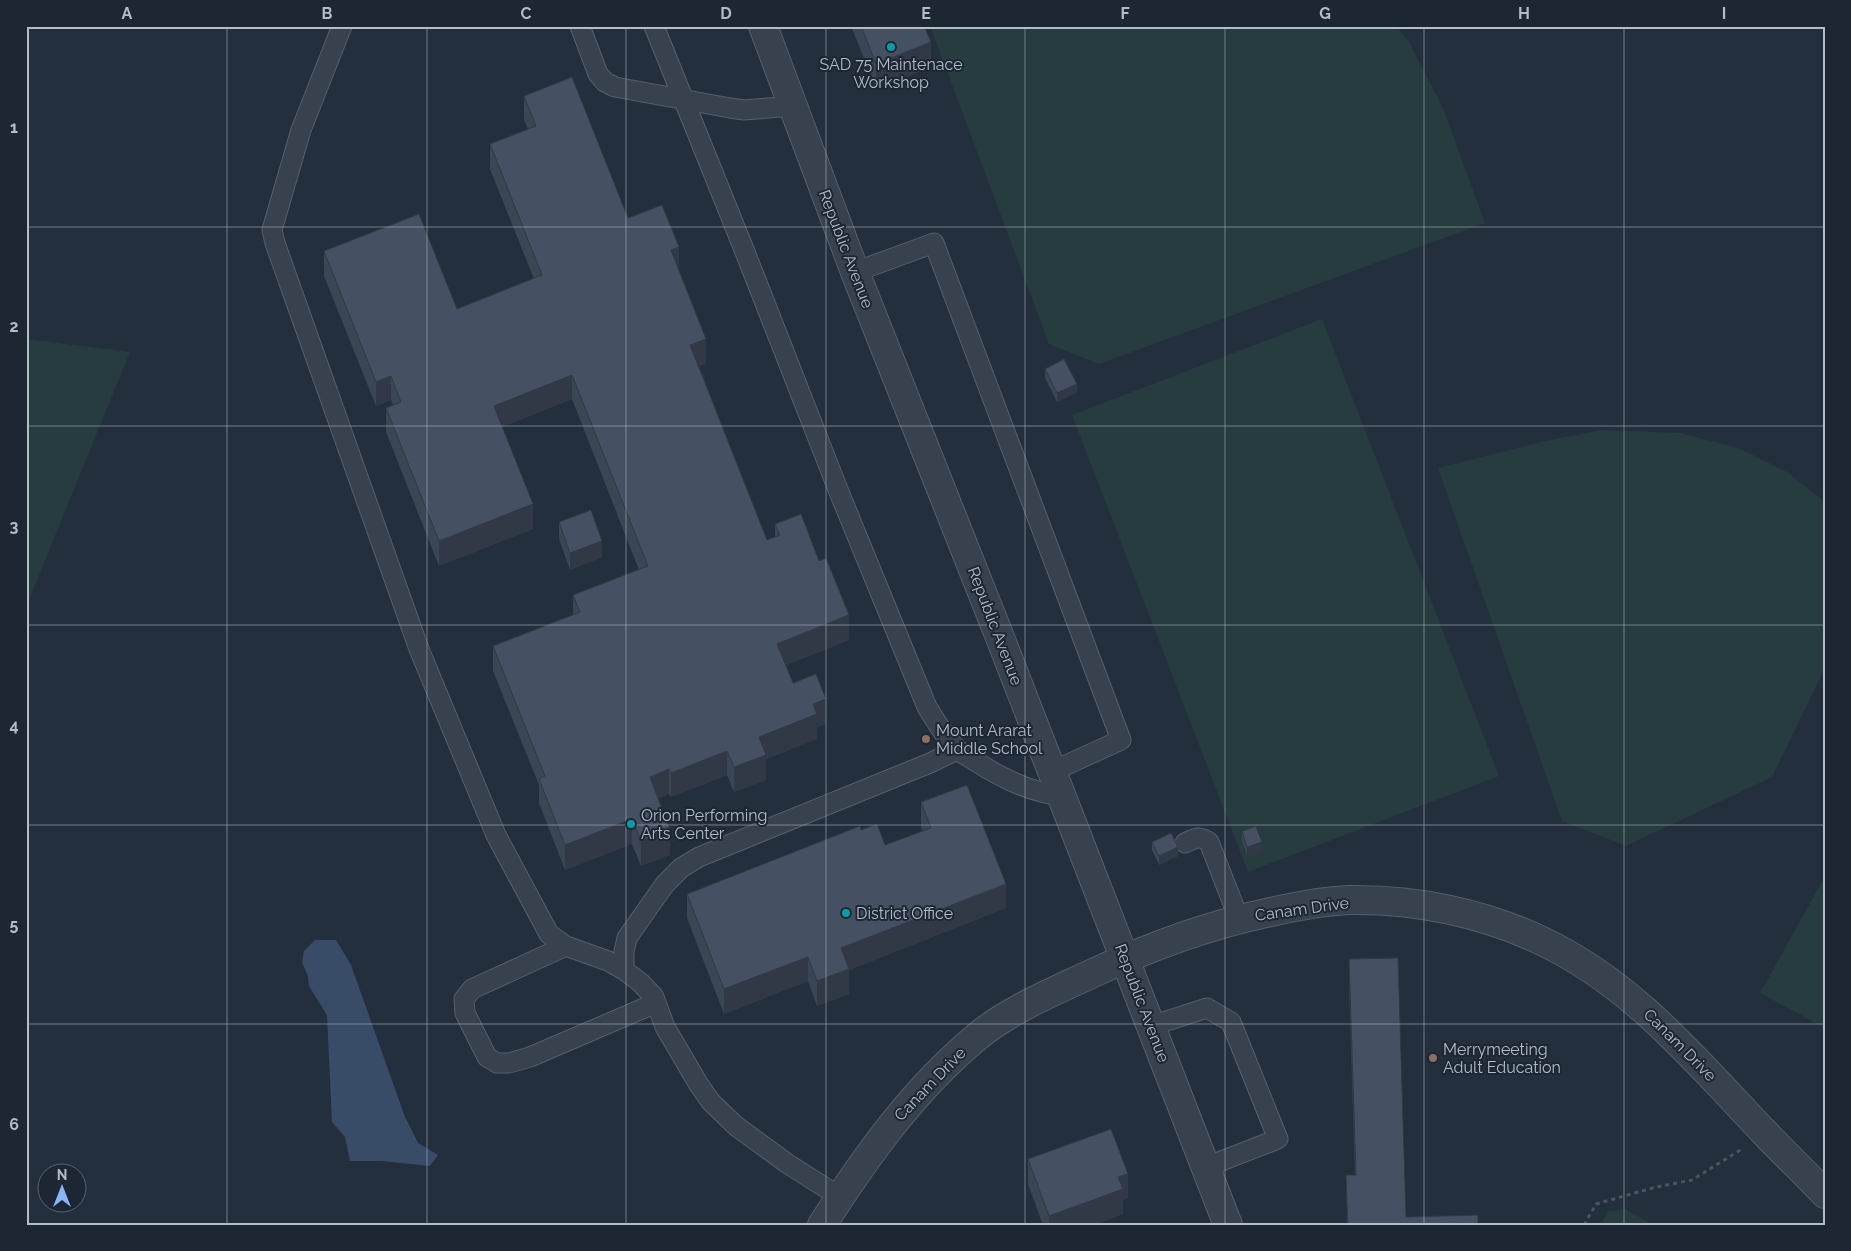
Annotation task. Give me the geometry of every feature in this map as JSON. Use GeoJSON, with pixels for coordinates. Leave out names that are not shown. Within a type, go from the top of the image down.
{"type":"FeatureCollection","features":[{"type":"Feature","properties":{"kind":"street","name":"Republic Avenue"},"geometry":{"type":"LineString","coordinates":[[763,26],[855,272],[1228,1225]]}},
{"type":"Feature","properties":{"kind":"street","name":"Canam Drive"},"geometry":{"type":"LineString","coordinates":[[822,1225],[882,1136],[910,1102],[948,1062],[981,1033],[1030,1003],[1124,959],[1168,941],[1239,919],[1301,905],[1349,900],[1401,902],[1447,910],[1502,925],[1543,941],[1586,967],[1655,1018],[1825,1194]]}},
{"type":"Feature","properties":{"kind":"lane"},"geometry":{"type":"LineString","coordinates":[[342,26],[302,130],[272,230],[419,649],[492,827],[549,934],[566,946],[590,953],[624,970],[654,997],[665,1027],[711,1102],[736,1126],[788,1164],[840,1197]]}},
{"type":"Feature","properties":{"kind":"lane"},"geometry":{"type":"LineString","coordinates":[[580,26],[598,74],[604,82],[622,89],[716,107],[744,110],[793,106]]}},
{"type":"Feature","properties":{"kind":"lane"},"geometry":{"type":"LineString","coordinates":[[654,26],[746,252],[839,492],[927,707],[942,732],[957,750],[986,769],[1036,792],[1056,784],[1121,740],[934,243],[855,272]]}},
{"type":"Feature","properties":{"kind":"lane"},"geometry":{"type":"LineString","coordinates":[[624,970],[624,952],[627,938],[665,884],[681,868],[699,857],[957,750]]}},
{"type":"Feature","properties":{"kind":"lane"},"geometry":{"type":"LineString","coordinates":[[1185,843],[1196,838],[1202,838],[1209,842],[1239,919]]}},
{"type":"Feature","properties":{"kind":"lane"},"geometry":{"type":"LineString","coordinates":[[566,946],[472,989],[464,999],[466,1013],[487,1057],[497,1063],[509,1063],[530,1057],[656,1003]]}},
{"type":"Feature","properties":{"kind":"lane"},"geometry":{"type":"LineString","coordinates":[[1151,1026],[1207,1008],[1231,1022],[1278,1139],[1206,1167]]}},
{"type":"Feature","properties":{"kind":"path"},"geometry":{"type":"LineString","coordinates":[[1584,1225],[1596,1204],[1656,1186],[1692,1180],[1734,1155],[1764,1133]]}},
{"type":"Feature","properties":{"kind":"green space"},"geometry":{"type":"Polygon","coordinates":[[[930,26],[1396,26],[1409,42],[1443,108],[1485,223],[1099,364],[1049,344],[930,26]]]}},
{"type":"Feature","properties":{"kind":"green space"},"geometry":{"type":"Polygon","coordinates":[[[1322,319],[1499,776],[1248,872],[1072,415],[1322,319]]]}},
{"type":"Feature","properties":{"kind":"green space"},"geometry":{"type":"Polygon","coordinates":[[[26,339],[130,352],[26,607],[26,339]]]}},
{"type":"Feature","properties":{"kind":"green space"},"geometry":{"type":"Polygon","coordinates":[[[1603,430],[1680,433],[1739,448],[1787,472],[1825,502],[1825,668],[1772,777],[1626,846],[1562,821],[1438,468],[1545,441],[1603,430]]]}},
{"type":"Feature","properties":{"kind":"green space"},"geometry":{"type":"Polygon","coordinates":[[[1825,876],[1825,1028],[1760,993],[1825,876]]]}},
{"type":"Feature","properties":{"kind":"green space"},"geometry":{"type":"Polygon","coordinates":[[[1625,1209],[1654,1225],[1601,1225],[1608,1211],[1625,1209]]]}},
{"type":"Feature","properties":{"kind":"water"},"geometry":{"type":"Polygon","coordinates":[[[315,940],[336,940],[351,965],[405,1117],[418,1143],[438,1155],[430,1166],[382,1161],[350,1161],[345,1137],[332,1122],[327,1015],[309,986],[308,976],[302,962],[304,951],[315,940]]]}},
{"type":"Feature","properties":{"kind":"building"},"geometry":{"type":"Polygon","coordinates":[[[861,26],[924,26],[931,42],[876,64],[861,26]]]}},
{"type":"Feature","properties":{"kind":"building"},"geometry":{"type":"Polygon","coordinates":[[[572,77],[628,218],[662,205],[679,247],[671,250],[706,339],[690,345],[767,540],[780,535],[775,524],[801,514],[819,561],[826,558],[849,615],[777,644],[793,683],[816,674],[826,699],[813,704],[817,714],[759,737],[766,755],[734,767],[727,751],[671,773],[669,769],[650,777],[670,830],[641,841],[632,819],[565,845],[539,779],[545,776],[493,646],[580,612],[573,595],[648,566],[572,375],[494,406],[533,504],[439,541],[386,408],[401,402],[391,376],[376,382],[324,251],[419,214],[457,309],[542,275],[490,144],[536,126],[524,96],[572,77]]]}},
{"type":"Feature","properties":{"kind":"building"},"geometry":{"type":"Polygon","coordinates":[[[1064,359],[1077,384],[1057,393],[1045,369],[1064,359]]]}},
{"type":"Feature","properties":{"kind":"building"},"geometry":{"type":"Polygon","coordinates":[[[591,510],[602,541],[570,553],[559,522],[591,510]]]}},
{"type":"Feature","properties":{"kind":"building","name":"District Office"},"geometry":{"type":"Polygon","coordinates":[[[967,785],[1006,884],[841,948],[849,969],[817,981],[808,957],[724,989],[687,894],[860,826],[861,830],[877,824],[885,845],[931,828],[921,802],[967,785]]]}},
{"type":"Feature","properties":{"kind":"building"},"geometry":{"type":"Polygon","coordinates":[[[1256,826],[1262,842],[1247,847],[1242,831],[1256,826]]]}},
{"type":"Feature","properties":{"kind":"building"},"geometry":{"type":"Polygon","coordinates":[[[1171,833],[1178,847],[1159,856],[1152,842],[1171,833]]]}},
{"type":"Feature","properties":{"kind":"building"},"geometry":{"type":"Polygon","coordinates":[[[1398,958],[1406,1217],[1478,1215],[1478,1225],[1348,1225],[1346,1175],[1356,1175],[1349,959],[1398,958]]]}},
{"type":"Feature","properties":{"kind":"building"},"geometry":{"type":"Polygon","coordinates":[[[1111,1129],[1128,1174],[1118,1177],[1123,1189],[1049,1216],[1028,1159],[1111,1129]]]}},
{"type":"Feature","properties":{"kind":"place","name":"SAD 75 Maintenace Workshop"},"geometry":{"type":"Point","coordinates":[891,47]}},
{"type":"Feature","properties":{"kind":"place","name":"Mount Ararat Middle School"},"geometry":{"type":"Point","coordinates":[926,739]}},
{"type":"Feature","properties":{"kind":"place","name":"Orion Performing Arts Center"},"geometry":{"type":"Point","coordinates":[631,824]}},
{"type":"Feature","properties":{"kind":"place","name":"District Office"},"geometry":{"type":"Point","coordinates":[846,913]}},
{"type":"Feature","properties":{"kind":"place","name":"Merrymeeting Adult Education"},"geometry":{"type":"Point","coordinates":[1433,1058]}}]}
